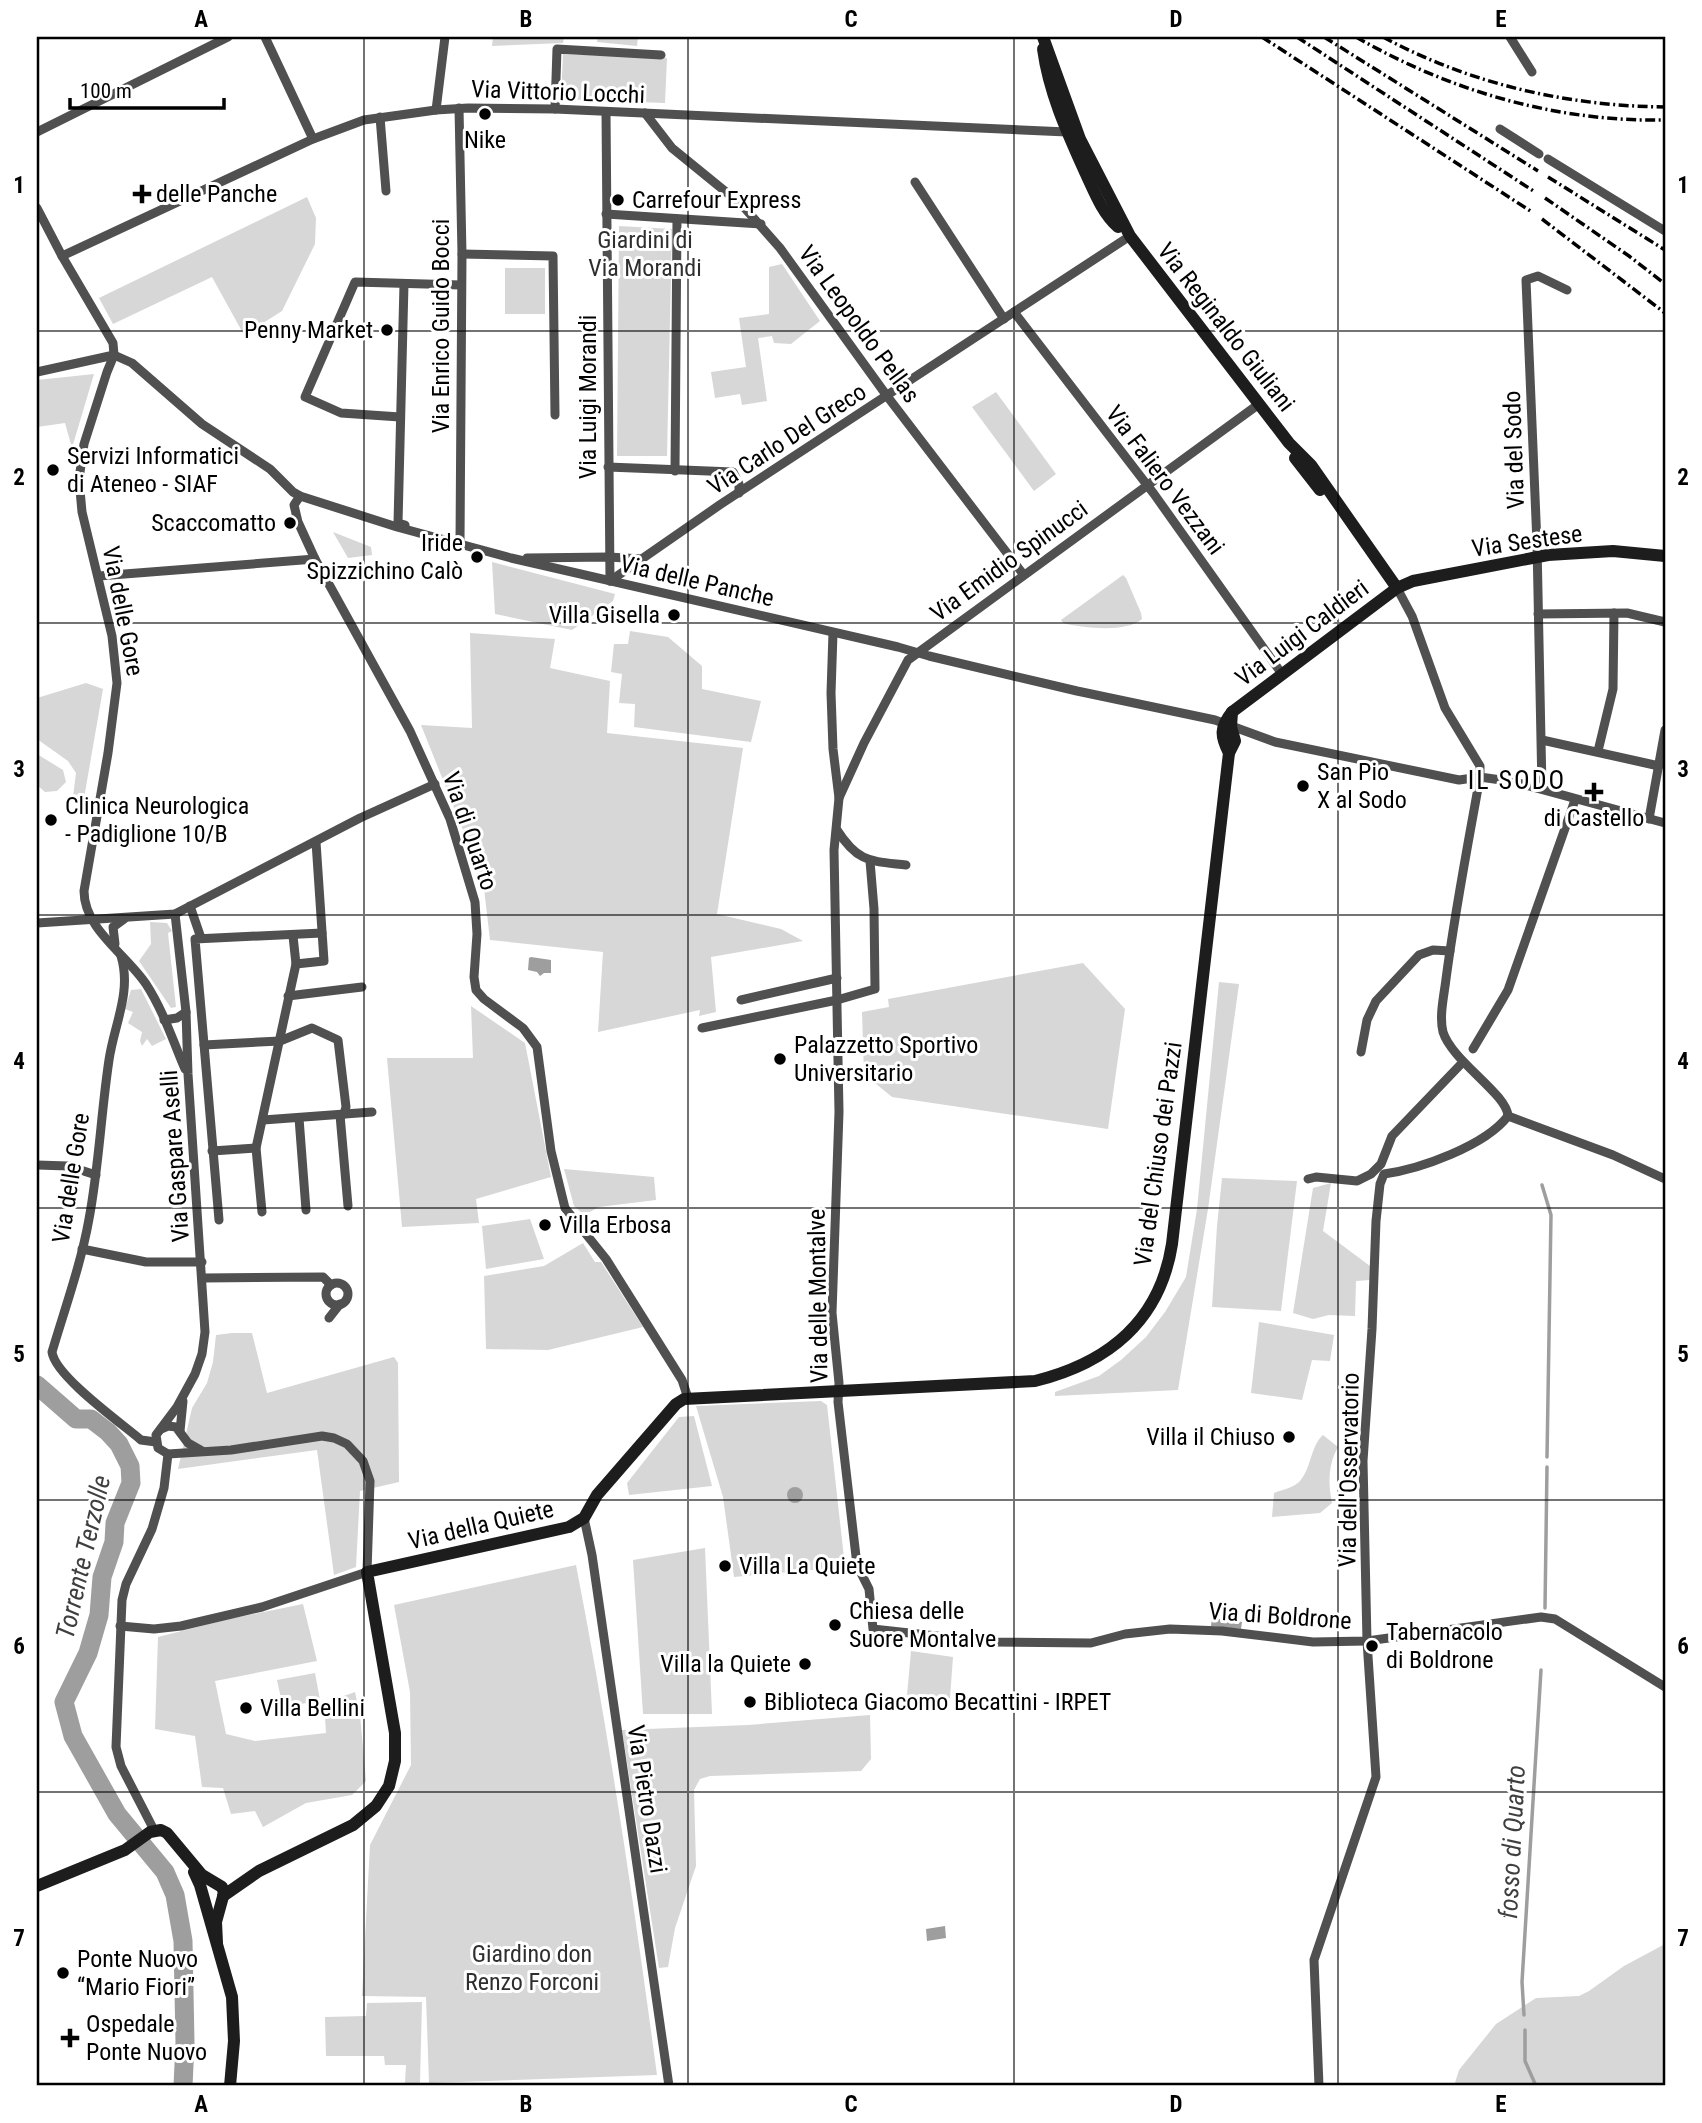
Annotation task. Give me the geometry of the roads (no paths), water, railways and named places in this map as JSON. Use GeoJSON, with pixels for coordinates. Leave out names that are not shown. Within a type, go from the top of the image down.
{"type":"FeatureCollection","features":[{"type":"Feature","properties":{"kind":"main road","name":"Via Reginaldo Giuliani"},"geometry":{"type":"LineString","coordinates":[[1042,37],[1045,63],[1067,132],[1099,202],[1114,223],[1129,236]]}},
{"type":"Feature","properties":{"kind":"main road","name":"Via Reginaldo Giuliani"},"geometry":{"type":"LineString","coordinates":[[1042,37],[1080,139],[1129,236],[1289,443],[1311,465],[1397,588]]}},
{"type":"Feature","properties":{"kind":"main road","name":"Via Sestese"},"geometry":{"type":"LineString","coordinates":[[1397,588],[1413,581],[1537,557],[1613,551],[1665,556]]}},
{"type":"Feature","properties":{"kind":"main road","name":"Via Luigi Caldieri"},"geometry":{"type":"LineString","coordinates":[[1229,721],[1282,674],[1397,588]]}},
{"type":"Feature","properties":{"kind":"main road","name":"Via del Chiuso dei Pazzi"},"geometry":{"type":"LineString","coordinates":[[839,1391],[1023,1382],[1054,1376],[1083,1366],[1107,1351],[1124,1337],[1147,1310],[1167,1269],[1172,1244],[1229,753],[1222,738],[1229,721]]}},
{"type":"Feature","properties":{"kind":"main road"},"geometry":{"type":"LineString","coordinates":[[688,1398],[839,1391]]}},
{"type":"Feature","properties":{"kind":"main road","name":"Via della Quiete"},"geometry":{"type":"LineString","coordinates":[[368,1572],[569,1527],[584,1518],[597,1495],[629,1458],[676,1405],[688,1398]]}},
{"type":"Feature","properties":{"kind":"main road"},"geometry":{"type":"LineString","coordinates":[[203,1895],[204,1888],[214,1883],[232,1881],[259,1871],[364,1817],[380,1801],[391,1779],[395,1761],[395,1733],[368,1572]]}},
{"type":"Feature","properties":{"kind":"main road"},"geometry":{"type":"LineString","coordinates":[[37,1886],[125,1850],[159,1829],[167,1833],[189,1862],[222,1887],[216,1922],[217,1943]]}},
{"type":"Feature","properties":{"kind":"main road"},"geometry":{"type":"LineString","coordinates":[[189,1862],[203,1895],[233,2003],[234,2041],[230,2086]]}},
{"type":"Feature","properties":{"kind":"main road"},"geometry":{"type":"LineString","coordinates":[[203,1895],[211,1903],[259,1871]]}},
{"type":"Feature","properties":{"kind":"street"},"geometry":{"type":"LineString","coordinates":[[37,132],[228,37]]}},
{"type":"Feature","properties":{"kind":"street"},"geometry":{"type":"LineString","coordinates":[[265,37],[313,139]]}},
{"type":"Feature","properties":{"kind":"street"},"geometry":{"type":"LineString","coordinates":[[436,110],[445,37]]}},
{"type":"Feature","properties":{"kind":"street"},"geometry":{"type":"LineString","coordinates":[[1510,37],[1532,72]]}},
{"type":"Feature","properties":{"kind":"street"},"geometry":{"type":"LineString","coordinates":[[555,109],[557,49],[660,55]]}},
{"type":"Feature","properties":{"kind":"street","name":"Via Enrico Guido Bocci"},"geometry":{"type":"LineString","coordinates":[[458,108],[462,254],[460,543]]}},
{"type":"Feature","properties":{"kind":"street","name":"Via Vittorio Locchi"},"geometry":{"type":"LineString","coordinates":[[62,256],[313,139],[364,120],[436,110],[555,109],[1067,132],[1080,139]]}},
{"type":"Feature","properties":{"kind":"street","name":"Via Luigi Morandi"},"geometry":{"type":"LineString","coordinates":[[606,112],[610,581]]}},
{"type":"Feature","properties":{"kind":"street","name":"Via Leopoldo Pellas"},"geometry":{"type":"LineString","coordinates":[[645,113],[672,148],[742,205],[761,224],[887,396],[1023,574]]}},
{"type":"Feature","properties":{"kind":"street"},"geometry":{"type":"LineString","coordinates":[[380,117],[386,191]]}},
{"type":"Feature","properties":{"kind":"street"},"geometry":{"type":"LineString","coordinates":[[1500,129],[1665,231]]}},
{"type":"Feature","properties":{"kind":"street"},"geometry":{"type":"LineString","coordinates":[[915,181],[1004,319]]}},
{"type":"Feature","properties":{"kind":"street"},"geometry":{"type":"LineString","coordinates":[[37,208],[114,343],[114,355],[37,372]]}},
{"type":"Feature","properties":{"kind":"street"},"geometry":{"type":"LineString","coordinates":[[606,214],[761,224]]}},
{"type":"Feature","properties":{"kind":"street"},"geometry":{"type":"LineString","coordinates":[[676,471],[677,219]]}},
{"type":"Feature","properties":{"kind":"street","name":"Via Carlo Del Greco"},"geometry":{"type":"LineString","coordinates":[[610,581],[738,493],[1129,236]]}},
{"type":"Feature","properties":{"kind":"street"},"geometry":{"type":"LineString","coordinates":[[462,254],[554,256],[555,415]]}},
{"type":"Feature","properties":{"kind":"street","name":"Via del Sodo"},"geometry":{"type":"LineString","coordinates":[[1542,789],[1537,557],[1526,280],[1538,276],[1567,290]]}},
{"type":"Feature","properties":{"kind":"street"},"geometry":{"type":"LineString","coordinates":[[400,417],[341,414],[305,397],[355,282],[461,285]]}},
{"type":"Feature","properties":{"kind":"street"},"geometry":{"type":"LineString","coordinates":[[404,284],[398,523],[414,527],[416,532]]}},
{"type":"Feature","properties":{"kind":"street","name":"Via Faliero Vezzani"},"geometry":{"type":"LineString","coordinates":[[1014,312],[1147,485],[1282,674]]}},
{"type":"Feature","properties":{"kind":"street","name":"Via delle Panche"},"geometry":{"type":"LineString","coordinates":[[114,355],[132,363],[202,424],[270,469],[300,496],[416,532],[511,558],[1077,691],[1229,721],[1275,742],[1459,780],[1480,777]]}},
{"type":"Feature","properties":{"kind":"street","name":"Via delle Gore"},"geometry":{"type":"LineString","coordinates":[[90,919],[83,891],[110,741],[117,683],[112,636],[82,512],[80,471],[87,432],[114,355]]}},
{"type":"Feature","properties":{"kind":"street","name":"Via Emidio Spinucci"},"geometry":{"type":"LineString","coordinates":[[839,799],[864,743],[904,666],[915,653],[1259,404]]}},
{"type":"Feature","properties":{"kind":"street"},"geometry":{"type":"LineString","coordinates":[[608,467],[733,472],[740,484],[738,493]]}},
{"type":"Feature","properties":{"kind":"street","name":"Via di Quarto"},"geometry":{"type":"LineString","coordinates":[[300,496],[295,502],[294,512],[315,559],[361,639],[450,819],[475,902],[476,990],[523,1028],[537,1047],[551,1151],[565,1208],[606,1259],[682,1380],[688,1398]]}},
{"type":"Feature","properties":{"kind":"street"},"geometry":{"type":"LineString","coordinates":[[511,558],[641,559]]}},
{"type":"Feature","properties":{"kind":"street"},"geometry":{"type":"LineString","coordinates":[[99,576],[315,559]]}},
{"type":"Feature","properties":{"kind":"street","name":"Via Reginaldo Giuliani"},"geometry":{"type":"LineString","coordinates":[[1397,588],[1415,623],[1446,709],[1479,766],[1480,777]]}},
{"type":"Feature","properties":{"kind":"street"},"geometry":{"type":"LineString","coordinates":[[1598,751],[1613,689],[1614,613]]}},
{"type":"Feature","properties":{"kind":"street"},"geometry":{"type":"LineString","coordinates":[[1538,614],[1637,614],[1665,622]]}},
{"type":"Feature","properties":{"kind":"street","name":"Via delle Montalve"},"geometry":{"type":"LineString","coordinates":[[833,633],[832,738],[839,799],[834,850],[839,1112],[832,1313],[838,1402],[858,1565],[869,1589],[873,1629]]}},
{"type":"Feature","properties":{"kind":"street"},"geometry":{"type":"LineString","coordinates":[[1649,819],[1665,730]]}},
{"type":"Feature","properties":{"kind":"street"},"geometry":{"type":"LineString","coordinates":[[1542,740],[1659,766]]}},
{"type":"Feature","properties":{"kind":"street"},"geometry":{"type":"LineString","coordinates":[[1665,823],[1503,779],[1480,777],[1450,951],[1442,1025],[1447,1042],[1501,1101],[1508,1116],[1613,1155],[1665,1179]]}},
{"type":"Feature","properties":{"kind":"street"},"geometry":{"type":"LineString","coordinates":[[37,923],[175,914],[368,815],[435,784]]}},
{"type":"Feature","properties":{"kind":"street"},"geometry":{"type":"LineString","coordinates":[[1473,1049],[1507,990],[1575,800]]}},
{"type":"Feature","properties":{"kind":"street"},"geometry":{"type":"LineString","coordinates":[[837,831],[849,849],[870,861],[906,864]]}},
{"type":"Feature","properties":{"kind":"street"},"geometry":{"type":"LineString","coordinates":[[296,964],[324,961],[316,842]]}},
{"type":"Feature","properties":{"kind":"street"},"geometry":{"type":"LineString","coordinates":[[702,1028],[837,1000],[876,989],[870,861]]}},
{"type":"Feature","properties":{"kind":"street"},"geometry":{"type":"LineString","coordinates":[[190,906],[201,938]]}},
{"type":"Feature","properties":{"kind":"street","name":"Via Gaspare Aselli"},"geometry":{"type":"LineString","coordinates":[[161,1429],[186,1392],[195,1374],[204,1344],[203,1278],[186,1012],[175,914]]}},
{"type":"Feature","properties":{"kind":"street","name":"Via delle Gore"},"geometry":{"type":"LineString","coordinates":[[123,918],[113,927],[113,940],[125,974],[125,992],[116,1020],[108,1062],[96,1175],[82,1249],[52,1352],[53,1359],[72,1382],[141,1440],[156,1442],[161,1451],[171,1454]]}},
{"type":"Feature","properties":{"kind":"street"},"geometry":{"type":"LineString","coordinates":[[90,919],[147,985],[188,1074]]}},
{"type":"Feature","properties":{"kind":"street"},"geometry":{"type":"LineString","coordinates":[[219,1220],[195,939],[322,933]]}},
{"type":"Feature","properties":{"kind":"street"},"geometry":{"type":"LineString","coordinates":[[262,1212],[256,1148],[296,964],[293,936]]}},
{"type":"Feature","properties":{"kind":"street"},"geometry":{"type":"LineString","coordinates":[[1361,1052],[1367,1020],[1376,1001],[1419,955],[1433,950],[1450,951]]}},
{"type":"Feature","properties":{"kind":"street"},"geometry":{"type":"LineString","coordinates":[[741,1000],[836,978]]}},
{"type":"Feature","properties":{"kind":"street"},"geometry":{"type":"LineString","coordinates":[[288,996],[362,987]]}},
{"type":"Feature","properties":{"kind":"street"},"geometry":{"type":"LineString","coordinates":[[164,1020],[177,1018],[186,1012]]}},
{"type":"Feature","properties":{"kind":"street"},"geometry":{"type":"LineString","coordinates":[[204,1045],[280,1041],[312,1028],[338,1040],[346,1107],[342,1114],[348,1206]]}},
{"type":"Feature","properties":{"kind":"street"},"geometry":{"type":"LineString","coordinates":[[1308,1179],[1316,1177],[1356,1181],[1371,1174],[1381,1164],[1392,1136],[1463,1062]]}},
{"type":"Feature","properties":{"kind":"street"},"geometry":{"type":"LineString","coordinates":[[263,1120],[372,1112]]}},
{"type":"Feature","properties":{"kind":"street","name":"Via dell'Osservatorio"},"geometry":{"type":"LineString","coordinates":[[1319,2086],[1314,1959],[1376,1777],[1367,1642],[1363,1461],[1376,1221],[1381,1178],[1384,1174],[1432,1163],[1477,1140],[1508,1116]]}},
{"type":"Feature","properties":{"kind":"street"},"geometry":{"type":"LineString","coordinates":[[299,1118],[306,1210]]}},
{"type":"Feature","properties":{"kind":"street"},"geometry":{"type":"LineString","coordinates":[[212,1151],[256,1148]]}},
{"type":"Feature","properties":{"kind":"street"},"geometry":{"type":"LineString","coordinates":[[37,1165],[68,1166],[96,1175]]}},
{"type":"Feature","properties":{"kind":"street"},"geometry":{"type":"LineString","coordinates":[[82,1249],[146,1262],[202,1262]]}},
{"type":"Feature","properties":{"kind":"street"},"geometry":{"type":"LineString","coordinates":[[203,1278],[323,1277],[331,1285]]}},
{"type":"Feature","properties":{"kind":"street"},"geometry":{"type":"LineString","coordinates":[[329,1318],[347,1299],[347,1290],[340,1283],[331,1285],[327,1298],[334,1304],[340,1304]]}},
{"type":"Feature","properties":{"kind":"street","name":"Via Gaspare Aselli"},"geometry":{"type":"LineString","coordinates":[[181,1433],[180,1415],[186,1392]]}},
{"type":"Feature","properties":{"kind":"street"},"geometry":{"type":"LineString","coordinates":[[156,1442],[156,1435],[161,1429],[171,1426],[181,1433],[192,1447],[203,1451]]}},
{"type":"Feature","properties":{"kind":"street"},"geometry":{"type":"LineString","coordinates":[[152,1831],[121,1766],[116,1747],[120,1626],[126,1584],[152,1529],[171,1454],[182,1446],[181,1433]]}},
{"type":"Feature","properties":{"kind":"street"},"geometry":{"type":"LineString","coordinates":[[120,1626],[154,1629],[181,1626],[262,1607],[368,1572],[370,1481],[363,1461],[353,1448],[334,1438],[322,1436],[261,1446],[171,1454]]}},
{"type":"Feature","properties":{"kind":"street","name":"Via Pietro Dazzi"},"geometry":{"type":"LineString","coordinates":[[584,1518],[592,1555],[669,2086]]}},
{"type":"Feature","properties":{"kind":"street","name":"Via di Boldrone"},"geometry":{"type":"LineString","coordinates":[[873,1629],[991,1642],[1091,1643],[1125,1634],[1170,1629],[1222,1631],[1313,1642],[1367,1642],[1541,1617],[1555,1619],[1665,1687]]}},
{"type":"Feature","properties":{"kind":"waterway","name":"fosso di Quarto"},"geometry":{"type":"LineString","coordinates":[[1542,1185],[1551,1215],[1547,1457]]}},
{"type":"Feature","properties":{"kind":"waterway","name":"Torrente Terzolle"},"geometry":{"type":"LineString","coordinates":[[37,1385],[76,1419],[91,1419],[108,1432],[119,1444],[130,1466],[131,1483],[115,1523],[114,1542],[102,1577],[99,1615],[88,1653],[64,1702],[73,1736],[117,1814],[165,1872],[175,1895],[183,1941],[183,2086]]}},
{"type":"Feature","properties":{"kind":"waterway","name":"fosso di Quarto"},"geometry":{"type":"LineString","coordinates":[[1545,1608],[1547,1467]]}},
{"type":"Feature","properties":{"kind":"waterway","name":"fosso di Quarto"},"geometry":{"type":"LineString","coordinates":[[1524,2015],[1522,1982],[1541,1670]]}},
{"type":"Feature","properties":{"kind":"waterway","name":"fosso di Quarto"},"geometry":{"type":"LineString","coordinates":[[1525,2030],[1525,2061],[1536,2086]]}},
{"type":"Feature","properties":{"kind":"railway"},"geometry":{"type":"LineString","coordinates":[[1262,37],[1532,212]]}},
{"type":"Feature","properties":{"kind":"railway"},"geometry":{"type":"LineString","coordinates":[[1297,37],[1535,192]]}},
{"type":"Feature","properties":{"kind":"railway"},"geometry":{"type":"LineString","coordinates":[[1324,37],[1538,171]]}},
{"type":"Feature","properties":{"kind":"railway"},"geometry":{"type":"LineString","coordinates":[[1356,37],[1429,73],[1466,88],[1505,99],[1584,115],[1665,120]]}},
{"type":"Feature","properties":{"kind":"railway"},"geometry":{"type":"LineString","coordinates":[[1383,37],[1450,68],[1520,89],[1592,102],[1665,107]]}},
{"type":"Feature","properties":{"kind":"railway"},"geometry":{"type":"LineString","coordinates":[[1548,177],[1665,250]]}},
{"type":"Feature","properties":{"kind":"railway"},"geometry":{"type":"LineString","coordinates":[[1545,198],[1665,284]]}},
{"type":"Feature","properties":{"kind":"railway"},"geometry":{"type":"LineString","coordinates":[[1542,219],[1665,313]]}},
{"type":"Feature","properties":{"kind":"place","name":"Nike"},"geometry":{"type":"Point","coordinates":[485,114]}},
{"type":"Feature","properties":{"kind":"place","name":"delle Panche"},"geometry":{"type":"Point","coordinates":[142,194]}},
{"type":"Feature","properties":{"kind":"place","name":"Carrefour Express"},"geometry":{"type":"Point","coordinates":[618,200]}},
{"type":"Feature","properties":{"kind":"place","name":"Penny Market"},"geometry":{"type":"Point","coordinates":[387,330]}},
{"type":"Feature","properties":{"kind":"place","name":"Servizi Informatici di Ateneo - SIAF"},"geometry":{"type":"Point","coordinates":[53,470]}},
{"type":"Feature","properties":{"kind":"place","name":"Scaccomatto"},"geometry":{"type":"Point","coordinates":[290,523]}},
{"type":"Feature","properties":{"kind":"place","name":"Iride Spizzichino Calò"},"geometry":{"type":"Point","coordinates":[477,557]}},
{"type":"Feature","properties":{"kind":"place","name":"Villa Gisella"},"geometry":{"type":"Point","coordinates":[674,615]}},
{"type":"Feature","properties":{"kind":"place","name":"San Pio X al Sodo"},"geometry":{"type":"Point","coordinates":[1303,786]}},
{"type":"Feature","properties":{"kind":"place","name":"di Castello"},"geometry":{"type":"Point","coordinates":[1594,792]}},
{"type":"Feature","properties":{"kind":"place","name":"Clinica Neurologica - Padiglione 10/B"},"geometry":{"type":"Point","coordinates":[51,820]}},
{"type":"Feature","properties":{"kind":"place","name":"Palazzetto Sportivo Universitario"},"geometry":{"type":"Point","coordinates":[780,1059]}},
{"type":"Feature","properties":{"kind":"place","name":"Villa Erbosa"},"geometry":{"type":"Point","coordinates":[545,1225]}},
{"type":"Feature","properties":{"kind":"place","name":"Villa il Chiuso"},"geometry":{"type":"Point","coordinates":[1289,1437]}},
{"type":"Feature","properties":{"kind":"place","name":"Villa La Quiete"},"geometry":{"type":"Point","coordinates":[725,1566]}},
{"type":"Feature","properties":{"kind":"place","name":"Chiesa delle Suore Montalve"},"geometry":{"type":"Point","coordinates":[835,1625]}},
{"type":"Feature","properties":{"kind":"place","name":"Tabernacolo di Boldrone"},"geometry":{"type":"Point","coordinates":[1372,1646]}},
{"type":"Feature","properties":{"kind":"place","name":"Villa la Quiete"},"geometry":{"type":"Point","coordinates":[805,1664]}},
{"type":"Feature","properties":{"kind":"place","name":"Biblioteca Giacomo Becattini - IRPET"},"geometry":{"type":"Point","coordinates":[750,1702]}},
{"type":"Feature","properties":{"kind":"place","name":"Villa Bellini"},"geometry":{"type":"Point","coordinates":[246,1708]}},
{"type":"Feature","properties":{"kind":"place","name":"Ponte Nuovo “Mario Fiori”"},"geometry":{"type":"Point","coordinates":[63,1973]}},
{"type":"Feature","properties":{"kind":"place","name":"Ospedale Ponte Nuovo"},"geometry":{"type":"Point","coordinates":[70,2038]}},
{"type":"Feature","properties":{"kind":"district","name":"IL SODO"},"geometry":{"type":"Point","coordinates":[1517,780]}},
{"type":"Feature","properties":{"kind":"park label","name":"Giardini di Via Morandi"},"geometry":{"type":"Point","coordinates":[645,254]}},
{"type":"Feature","properties":{"kind":"park label","name":"Giardino don Renzo Forconi"},"geometry":{"type":"Point","coordinates":[532,1968]}}]}
